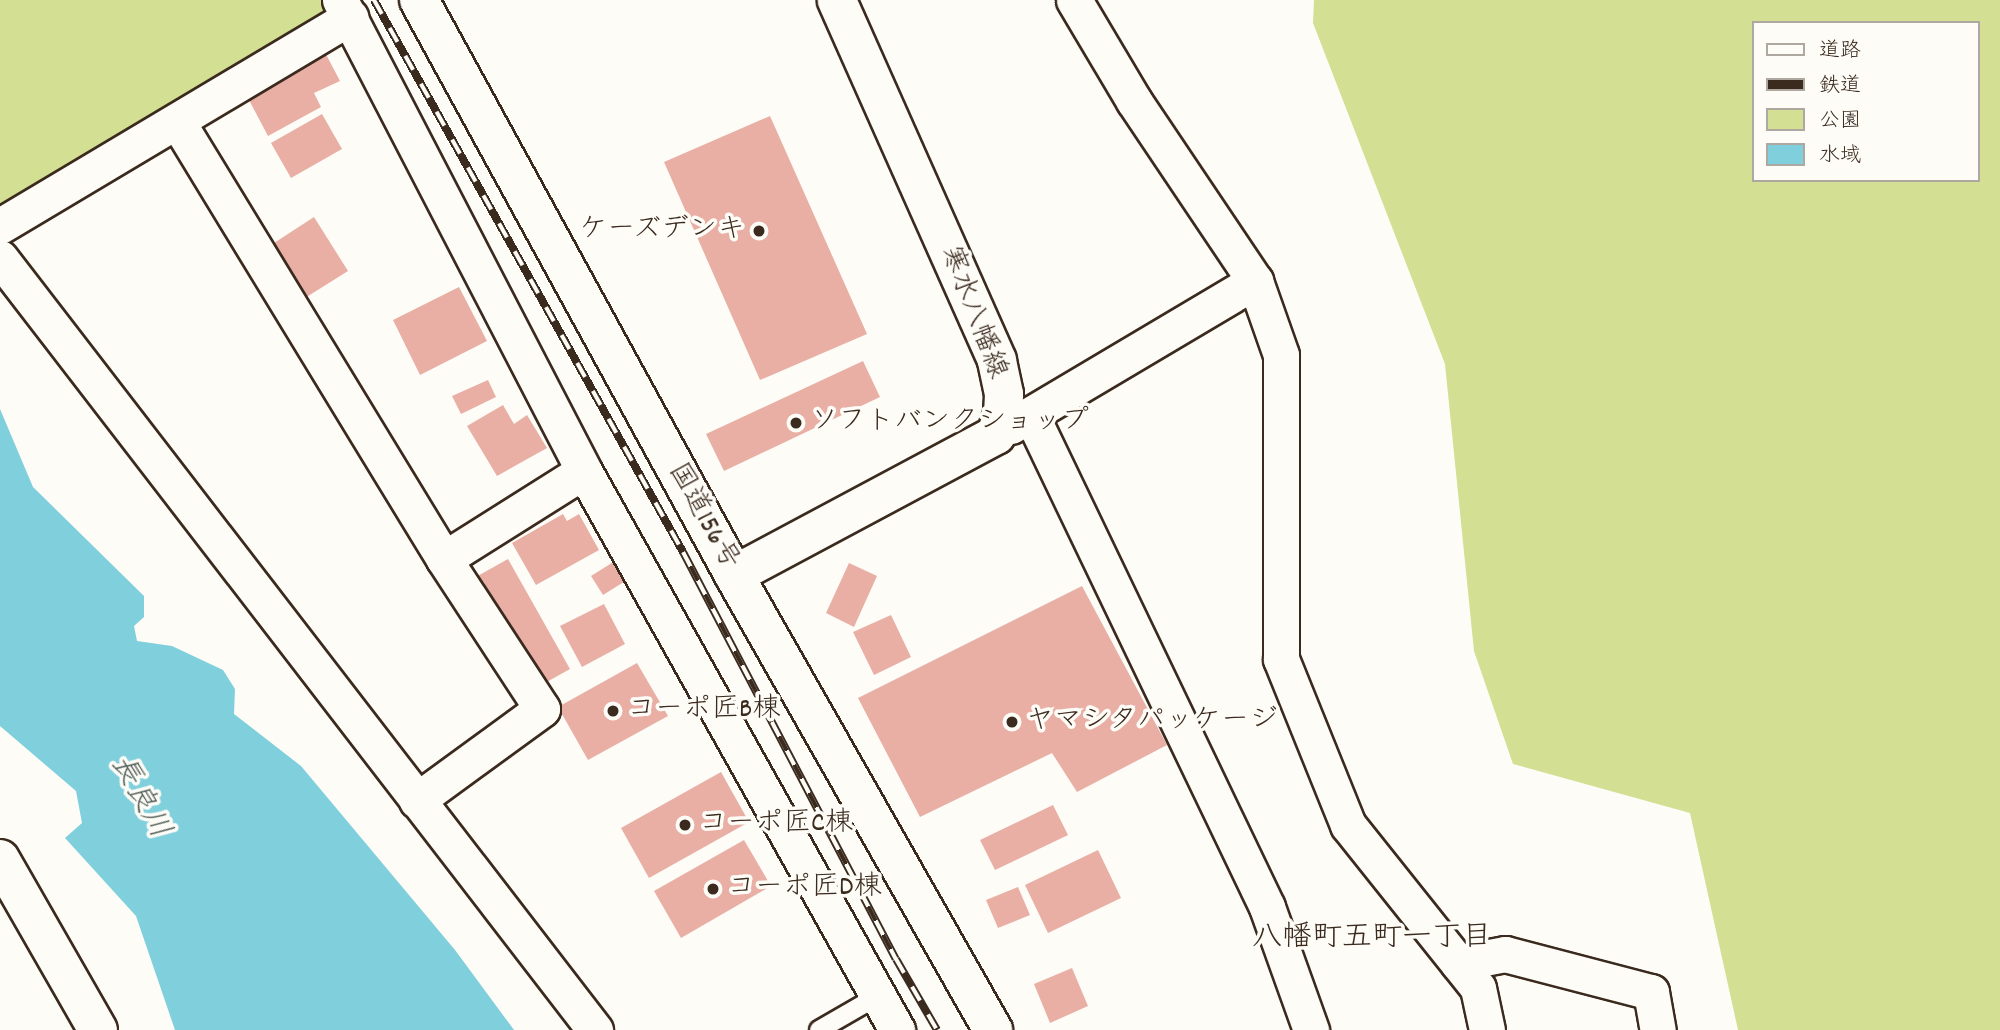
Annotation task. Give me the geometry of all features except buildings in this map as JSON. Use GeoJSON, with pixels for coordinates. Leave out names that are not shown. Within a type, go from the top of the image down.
{"type":"FeatureCollection","features":[{"type":"Feature","properties":{"kind":"main road","name":"国道156号"},"geometry":{"type":"LineString","coordinates":[[419,0],[734,575],[993,1030]]}},
{"type":"Feature","properties":{"kind":"main road","name":"寒水八幡線"},"geometry":{"type":"LineString","coordinates":[[837,0],[997,360],[1003,394],[1003,414],[996,435]]}},
{"type":"Feature","properties":{"kind":"main road"},"geometry":{"type":"LineString","coordinates":[[734,575],[996,435]]}},
{"type":"Feature","properties":{"kind":"main road"},"geometry":{"type":"LineString","coordinates":[[0,859],[98,1030]]}},
{"type":"Feature","properties":{"kind":"street"},"geometry":{"type":"LineString","coordinates":[[1074,0],[1134,101],[1255,281],[1281,355],[1281,659],[1348,825],[1478,988],[1487,1030]]}},
{"type":"Feature","properties":{"kind":"street"},"geometry":{"type":"LineString","coordinates":[[0,226],[177,121],[331,6],[584,471],[897,1030]]}},
{"type":"Feature","properties":{"kind":"street"},"geometry":{"type":"LineString","coordinates":[[177,121],[444,559],[542,709],[417,800]]}},
{"type":"Feature","properties":{"kind":"street"},"geometry":{"type":"LineString","coordinates":[[0,258],[595,1030]]}},
{"type":"Feature","properties":{"kind":"street"},"geometry":{"type":"LineString","coordinates":[[996,435],[1255,281]]}},
{"type":"Feature","properties":{"kind":"street"},"geometry":{"type":"LineString","coordinates":[[1031,415],[1267,907],[1311,1030]]}},
{"type":"Feature","properties":{"kind":"street"},"geometry":{"type":"LineString","coordinates":[[444,559],[584,471]]}},
{"type":"Feature","properties":{"kind":"street"},"geometry":{"type":"LineString","coordinates":[[1458,963],[1505,954],[1651,992],[1658,1030]]}},
{"type":"Feature","properties":{"kind":"lane"},"geometry":{"type":"LineString","coordinates":[[819,1030],[878,996]]}},
{"type":"Feature","properties":{"kind":"green space"},"geometry":{"type":"Polygon","coordinates":[[[0,0],[326,0],[332,11],[0,214],[0,0]]]}},
{"type":"Feature","properties":{"kind":"green space"},"geometry":{"type":"Polygon","coordinates":[[[1314,0],[2000,0],[2000,1030],[1738,1030],[1690,813],[1513,764],[1474,651],[1445,364],[1313,23],[1314,0]]]}},
{"type":"Feature","properties":{"kind":"water","name":"長良川"},"geometry":{"type":"Polygon","coordinates":[[[0,409],[33,487],[144,596],[144,617],[134,626],[137,641],[172,646],[223,670],[235,689],[234,714],[301,766],[455,950],[514,1030],[175,1030],[136,916],[65,838],[82,823],[76,791],[0,726],[0,409]]]}},
{"type":"Feature","properties":{"kind":"railway"},"geometry":{"type":"LineString","coordinates":[[374,0],[683,552],[896,959],[937,1030]]}},
{"type":"Feature","properties":{"kind":"place","name":"ケーズデンキ"},"geometry":{"type":"Point","coordinates":[759,231]}},
{"type":"Feature","properties":{"kind":"place","name":"ソフトバンクショップ"},"geometry":{"type":"Point","coordinates":[796,423]}},
{"type":"Feature","properties":{"kind":"place","name":"コーポ匠B棟"},"geometry":{"type":"Point","coordinates":[613,711]}},
{"type":"Feature","properties":{"kind":"place","name":"ヤマシタパッケージ"},"geometry":{"type":"Point","coordinates":[1012,722]}},
{"type":"Feature","properties":{"kind":"place","name":"コーポ匠C棟"},"geometry":{"type":"Point","coordinates":[685,825]}},
{"type":"Feature","properties":{"kind":"place","name":"コーポ匠D棟"},"geometry":{"type":"Point","coordinates":[713,889]}},
{"type":"Feature","properties":{"kind":"district","name":"八幡町五町一丁目"},"geometry":{"type":"Point","coordinates":[1372,940]}}]}
